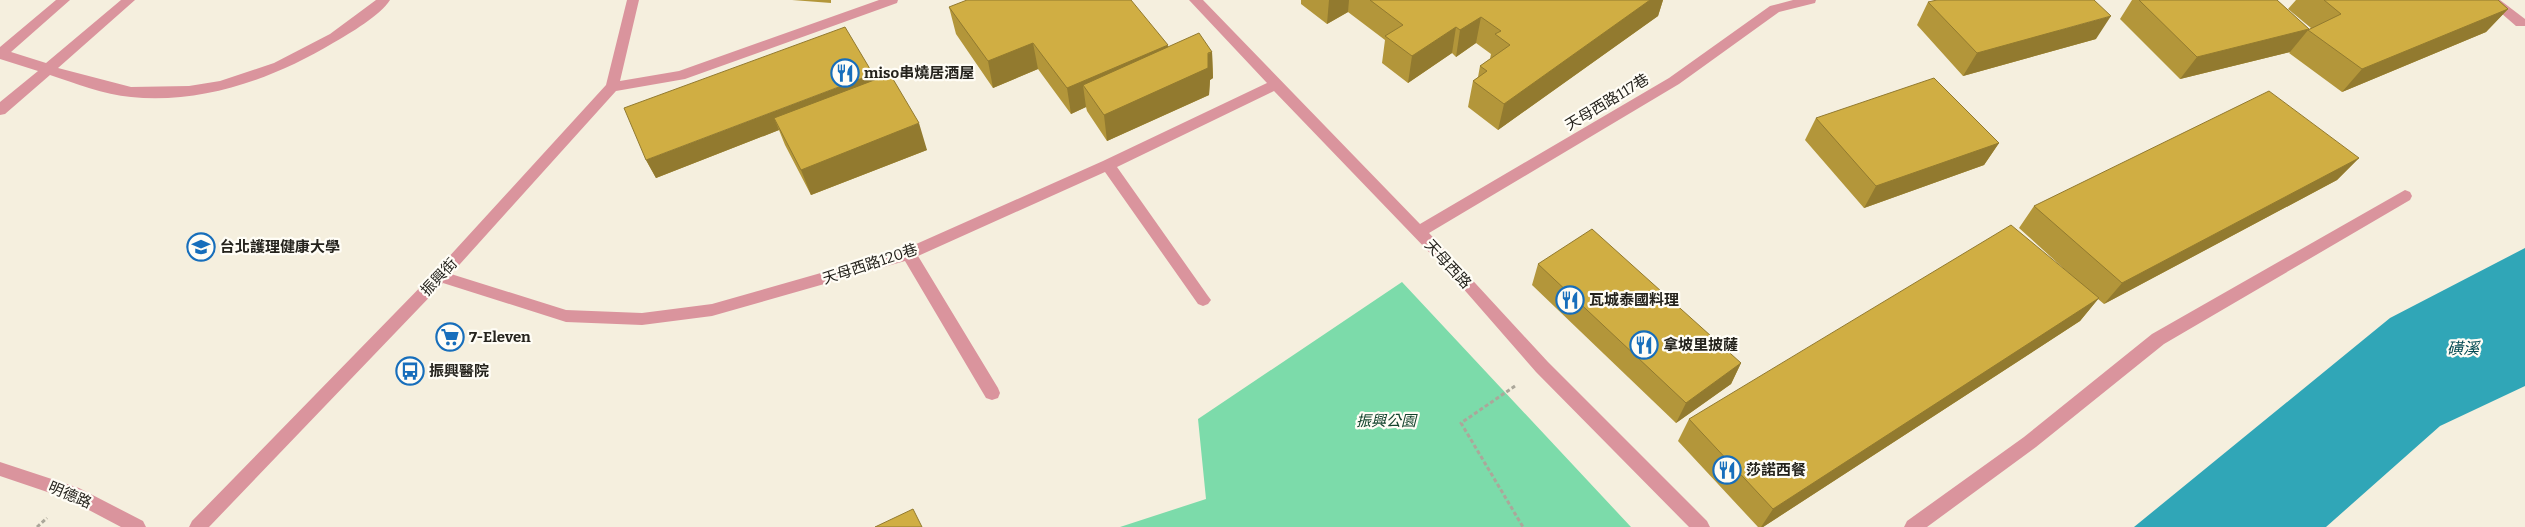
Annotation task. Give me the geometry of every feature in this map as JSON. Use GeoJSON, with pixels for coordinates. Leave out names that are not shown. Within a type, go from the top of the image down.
{"type":"FeatureCollection","features":[{"type":"Feature","properties":{"kind":"street"},"geometry":{"type":"LineString","coordinates":[[0,54],[64,0]]}},
{"type":"Feature","properties":{"kind":"street"},"geometry":{"type":"LineString","coordinates":[[0,110],[129,0]]}},
{"type":"Feature","properties":{"kind":"street"},"geometry":{"type":"LineString","coordinates":[[0,54],[129,92],[192,91],[253,78],[305,54],[359,21],[384,0]]}},
{"type":"Feature","properties":{"kind":"street","name":"振興街"},"geometry":{"type":"LineString","coordinates":[[198,527],[440,276],[612,87],[633,0]]}},
{"type":"Feature","properties":{"kind":"street"},"geometry":{"type":"LineString","coordinates":[[612,87],[680,76],[892,0]]}},
{"type":"Feature","properties":{"kind":"street","name":"天母西路"},"geometry":{"type":"LineString","coordinates":[[1196,0],[1418,232],[1542,367],[1702,527]]}},
{"type":"Feature","properties":{"kind":"street","name":"天母西路117巷"},"geometry":{"type":"LineString","coordinates":[[1418,232],[1674,81],[1775,9],[1810,0]]}},
{"type":"Feature","properties":{"kind":"street"},"geometry":{"type":"LineString","coordinates":[[2492,0],[2522,23]]}},
{"type":"Feature","properties":{"kind":"street","name":"天母西路120巷"},"geometry":{"type":"LineString","coordinates":[[440,276],[566,316],[642,319],[712,310],[908,254],[1108,165],[1276,84]]}},
{"type":"Feature","properties":{"kind":"street"},"geometry":{"type":"LineString","coordinates":[[1108,165],[1203,300]]}},
{"type":"Feature","properties":{"kind":"street"},"geometry":{"type":"LineString","coordinates":[[1913,527],[2030,442],[2158,338],[2405,196]]}},
{"type":"Feature","properties":{"kind":"street"},"geometry":{"type":"LineString","coordinates":[[908,254],[992,393]]}},
{"type":"Feature","properties":{"kind":"street","name":"明德路"},"geometry":{"type":"LineString","coordinates":[[0,469],[72,493],[137,527]]}},
{"type":"Feature","properties":{"kind":"path"},"geometry":{"type":"LineString","coordinates":[[1523,527],[1461,423],[1542,367]]}},
{"type":"Feature","properties":{"kind":"green space","name":"振興公園"},"geometry":{"type":"Polygon","coordinates":[[[1402,282],[1631,527],[1120,527],[1206,499],[1198,419],[1402,282]]]}},
{"type":"Feature","properties":{"kind":"water","name":"磺溪"},"geometry":{"type":"Polygon","coordinates":[[[2525,248],[2525,386],[2440,426],[2326,527],[2134,527],[2390,318],[2525,248]]]}},
{"type":"Feature","properties":{"kind":"building"},"geometry":{"type":"Polygon","coordinates":[[[967,0],[1131,0],[1168,45],[1067,88],[1033,43],[988,61],[949,7],[967,0]]]}},
{"type":"Feature","properties":{"kind":"building"},"geometry":{"type":"Polygon","coordinates":[[[1370,0],[1650,0],[1504,104],[1473,81],[1487,71],[1480,66],[1510,45],[1495,34],[1501,31],[1481,17],[1460,30],[1456,27],[1412,56],[1385,36],[1403,25],[1370,0]]]}},
{"type":"Feature","properties":{"kind":"building"},"geometry":{"type":"Polygon","coordinates":[[[1937,0],[2094,0],[2111,16],[1977,53],[1928,2],[1937,0]]]}},
{"type":"Feature","properties":{"kind":"building"},"geometry":{"type":"Polygon","coordinates":[[[2139,0],[2277,0],[2309,29],[2197,57],[2139,0]]]}},
{"type":"Feature","properties":{"kind":"building"},"geometry":{"type":"Polygon","coordinates":[[[2324,0],[2498,0],[2508,9],[2362,69],[2308,30],[2341,14],[2324,0]]]}},
{"type":"Feature","properties":{"kind":"building"},"geometry":{"type":"Polygon","coordinates":[[[845,27],[873,74],[646,160],[624,108],[845,27]]]}},
{"type":"Feature","properties":{"kind":"building"},"geometry":{"type":"Polygon","coordinates":[[[1199,33],[1212,52],[1208,53],[1208,68],[1104,115],[1083,85],[1199,33]]]}},
{"type":"Feature","properties":{"kind":"building"},"geometry":{"type":"Polygon","coordinates":[[[890,74],[919,123],[801,170],[774,118],[890,74]]]}},
{"type":"Feature","properties":{"kind":"building"},"geometry":{"type":"Polygon","coordinates":[[[1934,78],[1999,143],[1876,186],[1816,118],[1934,78]]]}},
{"type":"Feature","properties":{"kind":"building"},"geometry":{"type":"Polygon","coordinates":[[[2269,91],[2359,158],[2122,283],[2034,206],[2269,91]]]}},
{"type":"Feature","properties":{"kind":"building"},"geometry":{"type":"Polygon","coordinates":[[[2011,225],[2099,298],[1773,509],[1689,419],[2011,225]]]}},
{"type":"Feature","properties":{"kind":"building"},"geometry":{"type":"Polygon","coordinates":[[[1592,229],[1741,363],[1686,403],[1538,264],[1592,229]]]}},
{"type":"Feature","properties":{"kind":"building"},"geometry":{"type":"Polygon","coordinates":[[[913,509],[922,527],[875,527],[913,509]]]}},
{"type":"Feature","properties":{"kind":"place","name":"miso串燒居酒屋"},"geometry":{"type":"Point","coordinates":[845,73]}},
{"type":"Feature","properties":{"kind":"place","name":"台北護理健康大學"},"geometry":{"type":"Point","coordinates":[201,247]}},
{"type":"Feature","properties":{"kind":"place","name":"瓦城泰國料理"},"geometry":{"type":"Point","coordinates":[1570,300]}},
{"type":"Feature","properties":{"kind":"place","name":"7-Eleven"},"geometry":{"type":"Point","coordinates":[450,337]}},
{"type":"Feature","properties":{"kind":"place","name":"拿坡里披薩"},"geometry":{"type":"Point","coordinates":[1644,345]}},
{"type":"Feature","properties":{"kind":"place","name":"振興醫院"},"geometry":{"type":"Point","coordinates":[410,371]}},
{"type":"Feature","properties":{"kind":"place","name":"莎諾西餐"},"geometry":{"type":"Point","coordinates":[1727,470]}}]}
